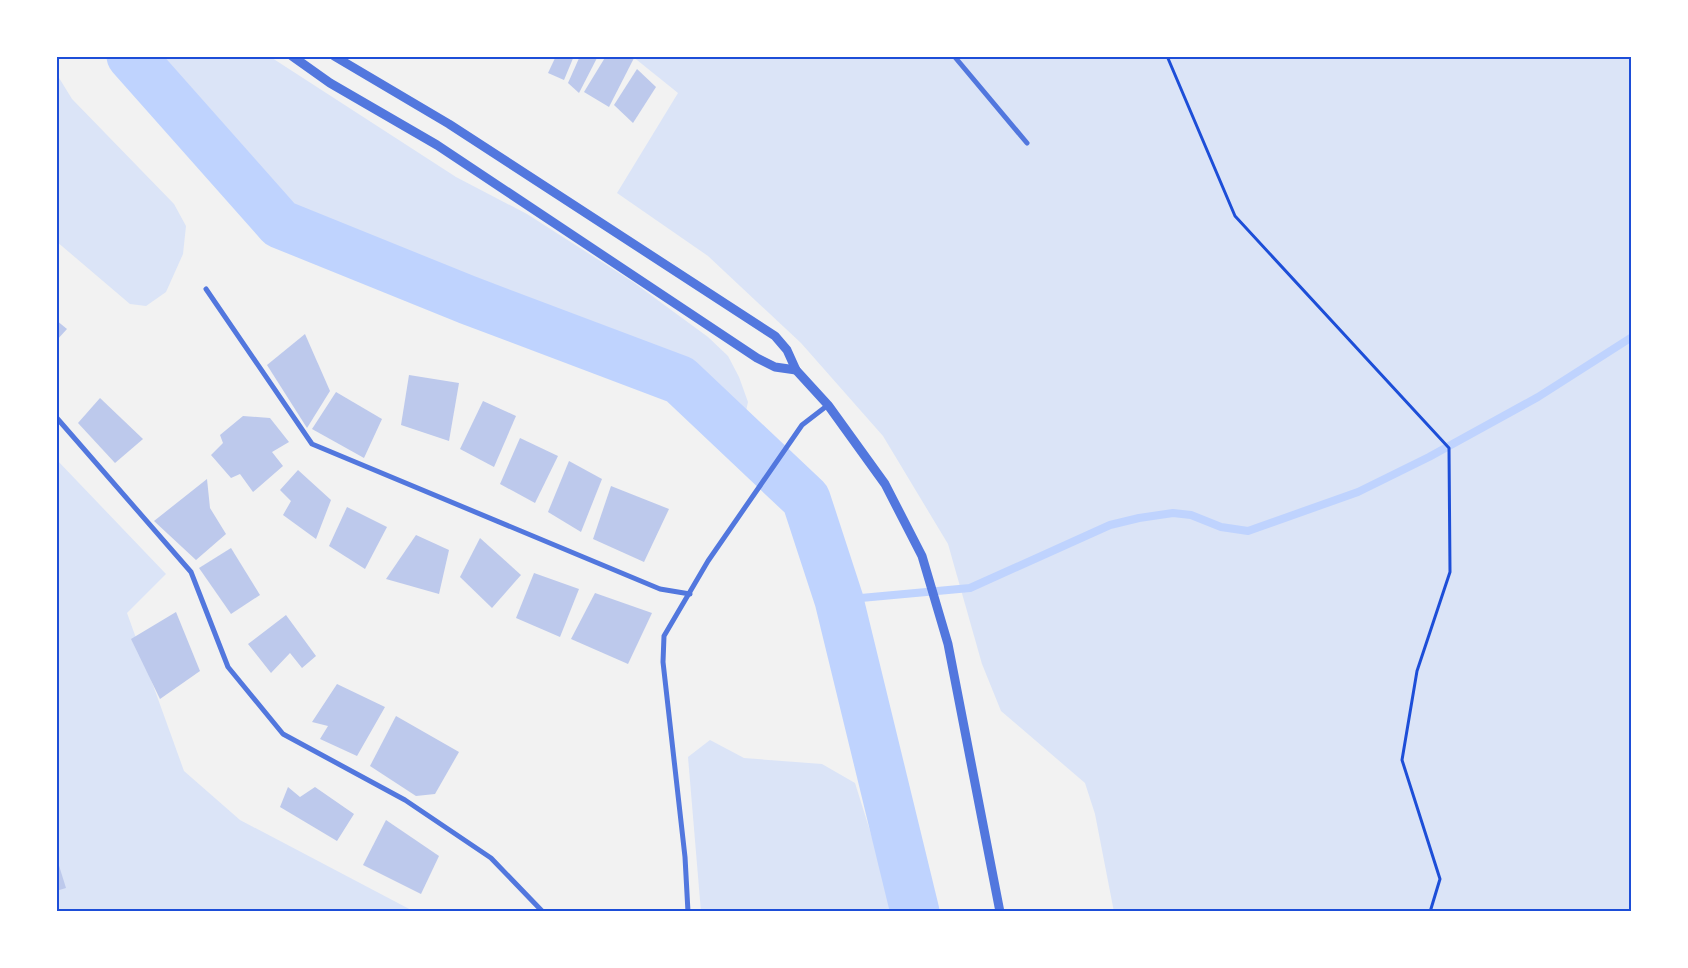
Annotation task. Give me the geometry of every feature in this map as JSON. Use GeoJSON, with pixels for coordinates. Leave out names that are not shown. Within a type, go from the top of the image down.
{"type":"FeatureCollection","features":[{"type":"Feature","properties":{"kind":"street"},"geometry":{"type":"LineString","coordinates":[[292,56],[330,83],[437,146],[757,358],[775,367],[796,370]]}},
{"type":"Feature","properties":{"kind":"street"},"geometry":{"type":"LineString","coordinates":[[334,56],[449,124],[775,336],[787,350],[796,370],[828,405],[886,484],[922,556],[948,644],[1000,912]]}},
{"type":"Feature","properties":{"kind":"street"},"geometry":{"type":"LineString","coordinates":[[954,56],[1027,144]]}},
{"type":"Feature","properties":{"kind":"street"},"geometry":{"type":"LineString","coordinates":[[206,289],[312,444],[660,588],[690,594]]}},
{"type":"Feature","properties":{"kind":"street"},"geometry":{"type":"LineString","coordinates":[[688,912],[685,857],[663,662],[664,636],[708,560],[802,425],[828,405]]}},
{"type":"Feature","properties":{"kind":"street"},"geometry":{"type":"LineString","coordinates":[[56,416],[191,572],[228,667],[283,734],[405,800],[491,858],[543,912]]}},
{"type":"Feature","properties":{"kind":"path"},"geometry":{"type":"LineString","coordinates":[[1167,56],[1235,216],[1449,448],[1450,572],[1417,671],[1402,760],[1440,879],[1430,912]]}},
{"type":"Feature","properties":{"kind":"shaded area"},"geometry":{"type":"Polygon","coordinates":[[[152,56],[269,56],[456,177],[527,214],[633,282],[708,337],[728,356],[739,377],[748,402],[746,411],[740,416],[730,411],[713,389],[695,372],[543,308],[356,235],[281,200],[152,56]]]}},
{"type":"Feature","properties":{"kind":"shaded area"},"geometry":{"type":"Polygon","coordinates":[[[632,56],[1632,56],[1632,912],[1114,912],[1095,814],[1085,783],[1001,711],[982,664],[948,544],[883,436],[801,343],[708,256],[617,193],[678,93],[632,56]]]}},
{"type":"Feature","properties":{"kind":"shaded area"},"geometry":{"type":"Polygon","coordinates":[[[56,73],[72,99],[174,204],[186,226],[183,254],[166,292],[146,306],[130,304],[56,241],[56,73]]]}},
{"type":"Feature","properties":{"kind":"shaded area"},"geometry":{"type":"Polygon","coordinates":[[[56,459],[166,574],[127,613],[184,771],[240,820],[415,912],[56,912],[56,459]]]}},
{"type":"Feature","properties":{"kind":"shaded area"},"geometry":{"type":"Polygon","coordinates":[[[710,740],[744,758],[822,764],[855,783],[886,882],[892,912],[701,912],[688,757],[710,740]]]}},
{"type":"Feature","properties":{"kind":"building"},"geometry":{"type":"Polygon","coordinates":[[[556,56],[574,56],[564,80],[548,73],[556,56]]]}},
{"type":"Feature","properties":{"kind":"building"},"geometry":{"type":"Polygon","coordinates":[[[580,56],[598,56],[579,93],[568,83],[580,56]]]}},
{"type":"Feature","properties":{"kind":"building"},"geometry":{"type":"Polygon","coordinates":[[[606,56],[634,58],[609,107],[584,92],[606,56]]]}},
{"type":"Feature","properties":{"kind":"building"},"geometry":{"type":"Polygon","coordinates":[[[637,69],[656,87],[633,123],[614,105],[637,69]]]}},
{"type":"Feature","properties":{"kind":"building"},"geometry":{"type":"Polygon","coordinates":[[[56,320],[67,329],[56,341],[56,320]]]}},
{"type":"Feature","properties":{"kind":"building"},"geometry":{"type":"Polygon","coordinates":[[[305,334],[330,391],[307,428],[267,365],[305,334]]]}},
{"type":"Feature","properties":{"kind":"building"},"geometry":{"type":"Polygon","coordinates":[[[409,375],[459,383],[449,441],[401,425],[409,375]]]}},
{"type":"Feature","properties":{"kind":"building"},"geometry":{"type":"Polygon","coordinates":[[[336,392],[382,419],[364,458],[312,429],[336,392]]]}},
{"type":"Feature","properties":{"kind":"building"},"geometry":{"type":"Polygon","coordinates":[[[100,398],[143,439],[115,463],[78,423],[100,398]]]}},
{"type":"Feature","properties":{"kind":"building"},"geometry":{"type":"Polygon","coordinates":[[[483,401],[516,416],[494,467],[460,449],[483,401]]]}},
{"type":"Feature","properties":{"kind":"building"},"geometry":{"type":"Polygon","coordinates":[[[243,416],[270,418],[289,442],[272,452],[283,466],[253,492],[240,474],[231,478],[211,455],[223,443],[220,435],[243,416]]]}},
{"type":"Feature","properties":{"kind":"building"},"geometry":{"type":"Polygon","coordinates":[[[520,438],[558,456],[535,503],[500,484],[520,438]]]}},
{"type":"Feature","properties":{"kind":"building"},"geometry":{"type":"Polygon","coordinates":[[[569,461],[602,479],[581,532],[548,512],[569,461]]]}},
{"type":"Feature","properties":{"kind":"building"},"geometry":{"type":"Polygon","coordinates":[[[298,470],[331,500],[316,539],[283,515],[291,501],[280,490],[298,470]]]}},
{"type":"Feature","properties":{"kind":"building"},"geometry":{"type":"Polygon","coordinates":[[[207,479],[210,508],[226,534],[196,560],[154,521],[207,479]]]}},
{"type":"Feature","properties":{"kind":"building"},"geometry":{"type":"Polygon","coordinates":[[[611,486],[669,509],[644,562],[593,539],[611,486]]]}},
{"type":"Feature","properties":{"kind":"building"},"geometry":{"type":"Polygon","coordinates":[[[347,507],[387,527],[365,569],[329,546],[347,507]]]}},
{"type":"Feature","properties":{"kind":"building"},"geometry":{"type":"Polygon","coordinates":[[[416,535],[449,550],[439,594],[386,579],[416,535]]]}},
{"type":"Feature","properties":{"kind":"building"},"geometry":{"type":"Polygon","coordinates":[[[480,538],[521,575],[492,608],[460,577],[480,538]]]}},
{"type":"Feature","properties":{"kind":"building"},"geometry":{"type":"Polygon","coordinates":[[[231,548],[260,595],[231,614],[199,568],[231,548]]]}},
{"type":"Feature","properties":{"kind":"building"},"geometry":{"type":"Polygon","coordinates":[[[534,573],[579,589],[560,637],[516,618],[534,573]]]}},
{"type":"Feature","properties":{"kind":"building"},"geometry":{"type":"Polygon","coordinates":[[[595,593],[652,613],[628,664],[571,639],[595,593]]]}},
{"type":"Feature","properties":{"kind":"building"},"geometry":{"type":"Polygon","coordinates":[[[176,612],[200,671],[160,699],[131,639],[176,612]]]}},
{"type":"Feature","properties":{"kind":"building"},"geometry":{"type":"Polygon","coordinates":[[[286,615],[316,656],[302,668],[290,653],[271,673],[248,644],[286,615]]]}},
{"type":"Feature","properties":{"kind":"building"},"geometry":{"type":"Polygon","coordinates":[[[337,684],[385,707],[357,756],[320,739],[328,726],[312,722],[337,684]]]}},
{"type":"Feature","properties":{"kind":"building"},"geometry":{"type":"Polygon","coordinates":[[[396,716],[459,752],[435,794],[416,796],[370,766],[396,716]]]}},
{"type":"Feature","properties":{"kind":"building"},"geometry":{"type":"Polygon","coordinates":[[[288,787],[300,797],[315,787],[354,814],[337,841],[280,807],[288,787]]]}},
{"type":"Feature","properties":{"kind":"building"},"geometry":{"type":"Polygon","coordinates":[[[386,820],[439,856],[421,894],[363,865],[386,820]]]}},
{"type":"Feature","properties":{"kind":"building"},"geometry":{"type":"Polygon","coordinates":[[[56,856],[66,888],[56,891],[56,856]]]}},
{"type":"Feature","properties":{"kind":"waterway"},"geometry":{"type":"LineString","coordinates":[[131,56],[280,224],[468,300],[680,380],[806,499],[839,600],[915,912]]}},
{"type":"Feature","properties":{"kind":"waterway"},"geometry":{"type":"LineString","coordinates":[[839,600],[970,588],[1110,525],[1139,518],[1173,513],[1191,515],[1221,527],[1248,531],[1358,492],[1429,457],[1538,397],[1632,337]]}}]}
